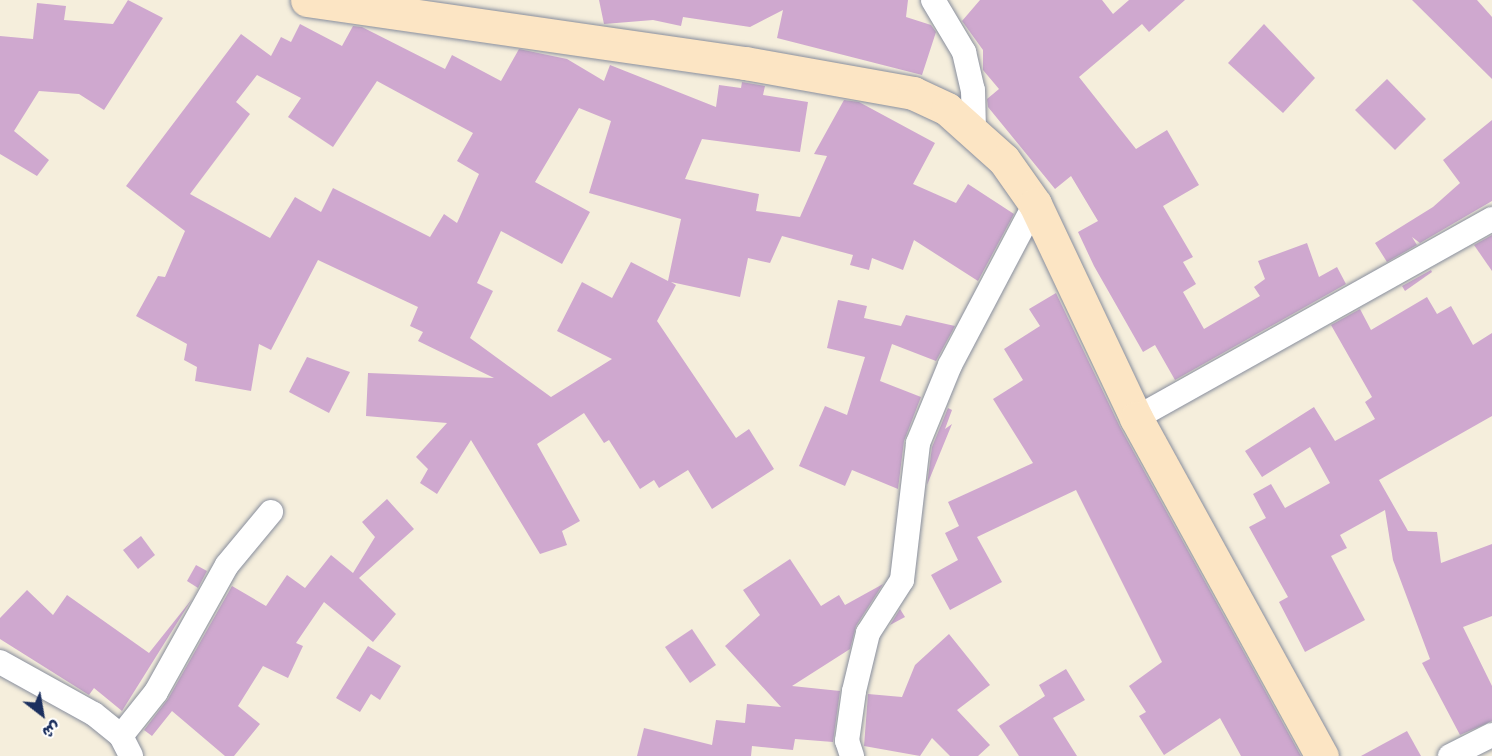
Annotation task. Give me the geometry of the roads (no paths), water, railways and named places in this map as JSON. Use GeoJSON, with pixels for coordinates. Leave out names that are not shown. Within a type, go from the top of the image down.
{"type":"FeatureCollection","features":[{"type":"Feature","properties":{"kind":"main road"},"geometry":{"type":"LineString","coordinates":[[307,0],[400,5],[913,93],[947,109],[974,131],[1035,204],[1136,418],[1323,756]]}},
{"type":"Feature","properties":{"kind":"street"},"geometry":{"type":"LineString","coordinates":[[933,0],[964,52],[973,90],[974,131]]}},
{"type":"Feature","properties":{"kind":"street"},"geometry":{"type":"LineString","coordinates":[[852,756],[847,741],[852,701],[868,633],[902,580],[918,443],[950,365],[1035,204]]}},
{"type":"Feature","properties":{"kind":"street"},"geometry":{"type":"LineString","coordinates":[[1136,418],[1492,219]]}},
{"type":"Feature","properties":{"kind":"street"},"geometry":{"type":"LineString","coordinates":[[0,662],[94,714],[126,746],[227,565],[271,512]]}},
{"type":"Feature","properties":{"kind":"street"},"geometry":{"type":"LineString","coordinates":[[1450,756],[1492,735]]}}]}
